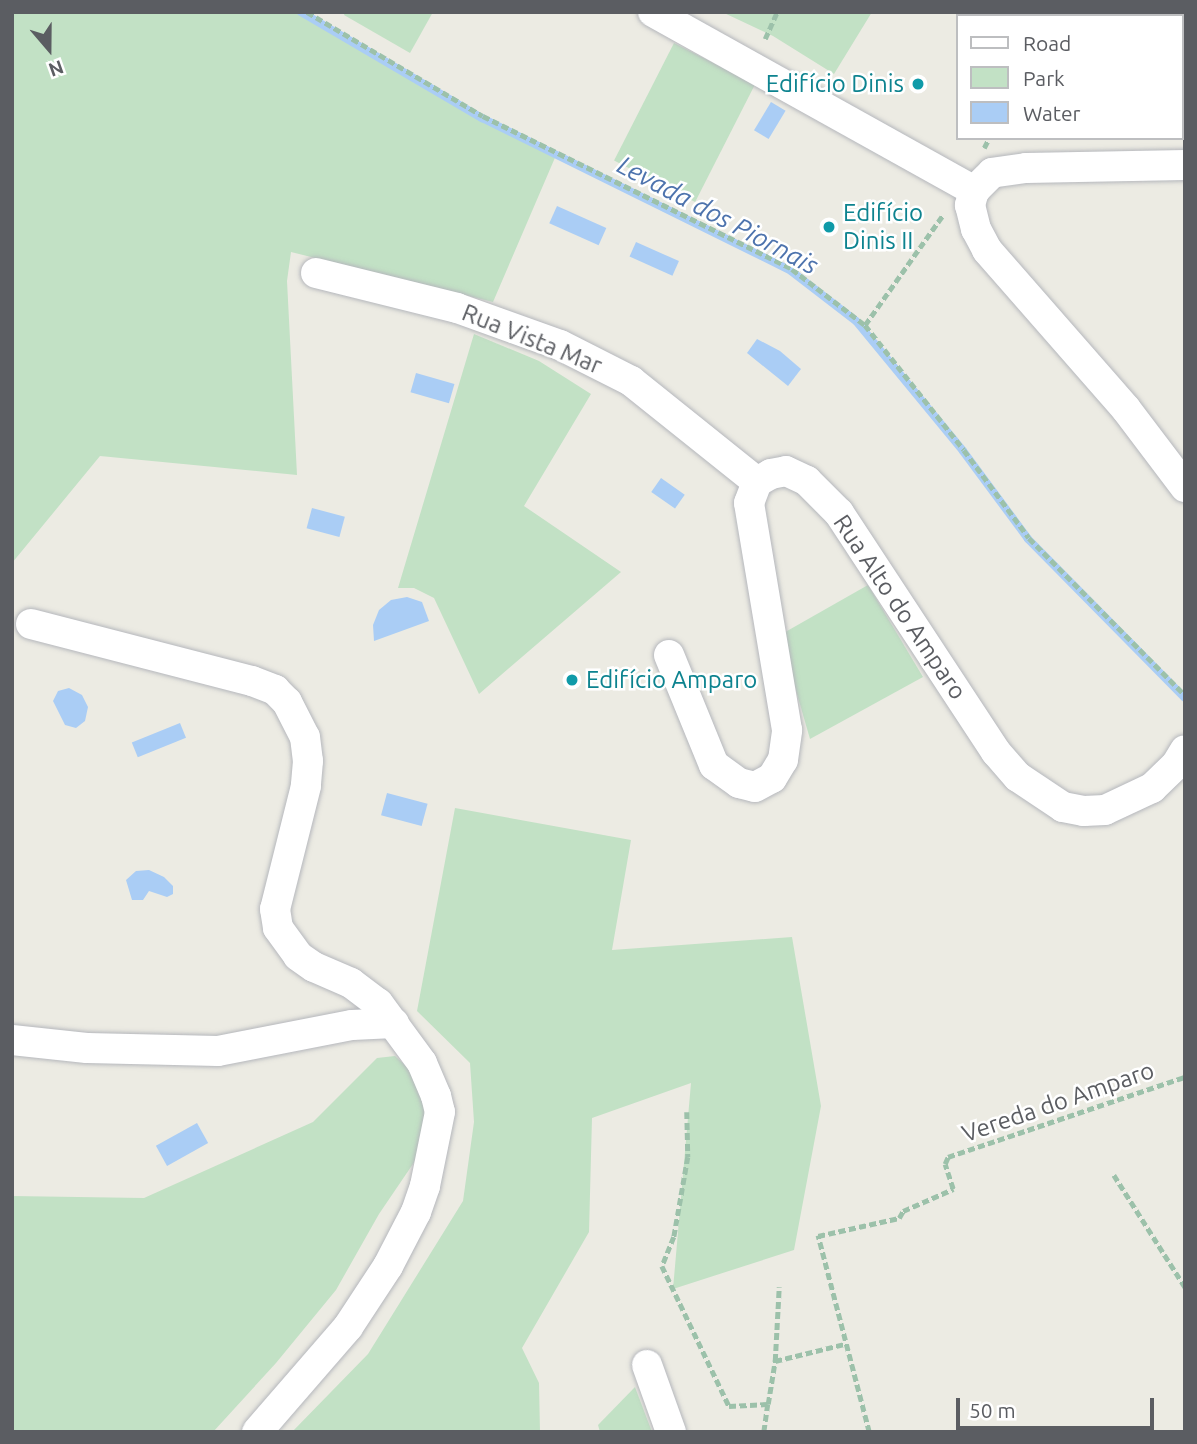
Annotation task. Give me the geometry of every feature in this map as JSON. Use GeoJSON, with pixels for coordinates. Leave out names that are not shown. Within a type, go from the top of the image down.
{"type":"FeatureCollection","features":[{"type":"Feature","properties":{"kind":"street"},"geometry":{"type":"LineString","coordinates":[[653,12],[969,189]]}},
{"type":"Feature","properties":{"kind":"street"},"geometry":{"type":"LineString","coordinates":[[969,189],[992,173],[1026,168],[1185,165]]}},
{"type":"Feature","properties":{"kind":"street"},"geometry":{"type":"LineString","coordinates":[[969,189],[976,229],[987,250],[1126,409],[1185,487]]}},
{"type":"Feature","properties":{"kind":"street","name":"Rua Vista Mar"},"geometry":{"type":"LineString","coordinates":[[316,273],[457,309],[560,345],[631,381],[757,482]]}},
{"type":"Feature","properties":{"kind":"street","name":"Rua Alto do Amparo"},"geometry":{"type":"LineString","coordinates":[[757,482],[771,474],[786,471],[807,481],[839,513],[996,752],[1018,777],[1063,807],[1084,811],[1105,810],[1125,803],[1152,788],[1175,765],[1185,750]]}},
{"type":"Feature","properties":{"kind":"street"},"geometry":{"type":"LineString","coordinates":[[669,655],[714,765],[755,787],[772,778],[783,760],[787,730],[749,503],[757,482]]}},
{"type":"Feature","properties":{"kind":"street"},"geometry":{"type":"LineString","coordinates":[[31,624],[252,681],[275,690],[287,702],[305,737],[308,761],[306,786],[275,909],[278,928],[298,956],[314,967],[351,983],[377,1003],[422,1063],[440,1111],[425,1186],[416,1212],[388,1266],[348,1326],[257,1432]]}},
{"type":"Feature","properties":{"kind":"street"},"geometry":{"type":"LineString","coordinates":[[12,1040],[87,1048],[218,1051],[352,1025],[394,1023]]}},
{"type":"Feature","properties":{"kind":"street"},"geometry":{"type":"LineString","coordinates":[[646,1365],[671,1432]]}},
{"type":"Feature","properties":{"kind":"path"},"geometry":{"type":"LineString","coordinates":[[307,12],[483,116],[792,269],[865,326],[964,450],[1029,538],[1185,695]]}},
{"type":"Feature","properties":{"kind":"path"},"geometry":{"type":"LineString","coordinates":[[765,39],[777,12]]}},
{"type":"Feature","properties":{"kind":"path"},"geometry":{"type":"LineString","coordinates":[[865,326],[969,189]]}},
{"type":"Feature","properties":{"kind":"path","name":"Vereda do Amparo"},"geometry":{"type":"LineString","coordinates":[[869,1432],[818,1237],[900,1218],[902,1211],[953,1189],[945,1164],[948,1157],[1185,1077]]}},
{"type":"Feature","properties":{"kind":"path"},"geometry":{"type":"LineString","coordinates":[[687,1112],[688,1157],[674,1237],[662,1266],[729,1406],[768,1404]]}},
{"type":"Feature","properties":{"kind":"path"},"geometry":{"type":"LineString","coordinates":[[1114,1175],[1185,1287]]}},
{"type":"Feature","properties":{"kind":"path"},"geometry":{"type":"LineString","coordinates":[[764,1432],[775,1360],[779,1287]]}},
{"type":"Feature","properties":{"kind":"path"},"geometry":{"type":"LineString","coordinates":[[775,1360],[844,1344]]}},
{"type":"Feature","properties":{"kind":"green space"},"geometry":{"type":"Polygon","coordinates":[[[12,12],[307,12],[483,116],[557,153],[493,302],[291,252],[287,281],[297,475],[100,456],[12,563],[12,12]]]}},
{"type":"Feature","properties":{"kind":"green space"},"geometry":{"type":"Polygon","coordinates":[[[345,12],[433,12],[410,53],[344,15],[345,12]]]}},
{"type":"Feature","properties":{"kind":"green space"},"geometry":{"type":"Polygon","coordinates":[[[722,12],[872,12],[834,74],[773,36],[722,12]]]}},
{"type":"Feature","properties":{"kind":"green space"},"geometry":{"type":"Polygon","coordinates":[[[674,43],[755,84],[695,202],[614,161],[674,43]]]}},
{"type":"Feature","properties":{"kind":"green space"},"geometry":{"type":"Polygon","coordinates":[[[474,334],[539,361],[591,394],[524,506],[621,572],[479,694],[434,598],[414,588],[398,588],[474,334]]]}},
{"type":"Feature","properties":{"kind":"green space"},"geometry":{"type":"Polygon","coordinates":[[[868,585],[923,677],[810,739],[780,635],[868,585]]]}},
{"type":"Feature","properties":{"kind":"green space"},"geometry":{"type":"Polygon","coordinates":[[[455,808],[631,840],[612,950],[792,937],[821,1106],[794,1250],[673,1289],[691,1083],[592,1118],[589,1232],[522,1348],[539,1383],[540,1432],[292,1432],[368,1354],[463,1201],[474,1122],[470,1063],[417,1011],[455,808]]]}},
{"type":"Feature","properties":{"kind":"green space"},"geometry":{"type":"Polygon","coordinates":[[[395,1056],[421,1080],[428,1110],[417,1158],[379,1214],[336,1290],[276,1363],[213,1432],[12,1432],[12,1196],[144,1198],[313,1122],[377,1058],[395,1056]]]}},
{"type":"Feature","properties":{"kind":"green space"},"geometry":{"type":"Polygon","coordinates":[[[635,1387],[652,1432],[600,1432],[598,1425],[635,1387]]]}},
{"type":"Feature","properties":{"kind":"water"},"geometry":{"type":"Polygon","coordinates":[[[771,102],[786,111],[769,139],[754,130],[771,102]]]}},
{"type":"Feature","properties":{"kind":"water"},"geometry":{"type":"Polygon","coordinates":[[[557,206],[606,228],[599,245],[549,223],[557,206]]]}},
{"type":"Feature","properties":{"kind":"water"},"geometry":{"type":"Polygon","coordinates":[[[636,242],[679,261],[672,276],[629,257],[636,242]]]}},
{"type":"Feature","properties":{"kind":"water"},"geometry":{"type":"Polygon","coordinates":[[[757,339],[780,351],[801,369],[788,386],[747,353],[757,339]]]}},
{"type":"Feature","properties":{"kind":"water"},"geometry":{"type":"Polygon","coordinates":[[[416,373],[454,384],[449,403],[410,392],[416,373]]]}},
{"type":"Feature","properties":{"kind":"water"},"geometry":{"type":"Polygon","coordinates":[[[661,478],[685,495],[675,509],[651,492],[661,478]]]}},
{"type":"Feature","properties":{"kind":"water"},"geometry":{"type":"Polygon","coordinates":[[[312,508],[345,517],[339,537],[307,528],[312,508]]]}},
{"type":"Feature","properties":{"kind":"water"},"geometry":{"type":"Polygon","coordinates":[[[407,597],[422,602],[429,621],[374,641],[373,625],[379,610],[391,600],[407,597]]]}},
{"type":"Feature","properties":{"kind":"water"},"geometry":{"type":"Polygon","coordinates":[[[69,688],[82,695],[88,707],[85,721],[76,728],[65,725],[53,701],[58,691],[69,688]]]}},
{"type":"Feature","properties":{"kind":"water"},"geometry":{"type":"Polygon","coordinates":[[[180,723],[186,738],[138,757],[132,742],[180,723]]]}},
{"type":"Feature","properties":{"kind":"water"},"geometry":{"type":"Polygon","coordinates":[[[387,793],[428,804],[422,826],[381,815],[387,793]]]}},
{"type":"Feature","properties":{"kind":"water"},"geometry":{"type":"Polygon","coordinates":[[[149,870],[164,877],[173,886],[173,894],[167,897],[149,891],[143,900],[132,900],[126,880],[136,871],[149,870]]]}},
{"type":"Feature","properties":{"kind":"water"},"geometry":{"type":"Polygon","coordinates":[[[197,1123],[208,1143],[167,1166],[156,1146],[197,1123]]]}},
{"type":"Feature","properties":{"kind":"waterway","name":"Levada dos Piornais"},"geometry":{"type":"LineString","coordinates":[[301,12],[482,118],[791,271],[856,321],[963,451],[1028,539],[1185,698]]}},
{"type":"Feature","properties":{"kind":"place","name":"Edifício Dinis"},"geometry":{"type":"Point","coordinates":[918,84]}},
{"type":"Feature","properties":{"kind":"place","name":"Edifício Dinis II"},"geometry":{"type":"Point","coordinates":[829,227]}},
{"type":"Feature","properties":{"kind":"place","name":"Edifício Amparo"},"geometry":{"type":"Point","coordinates":[572,680]}}]}
